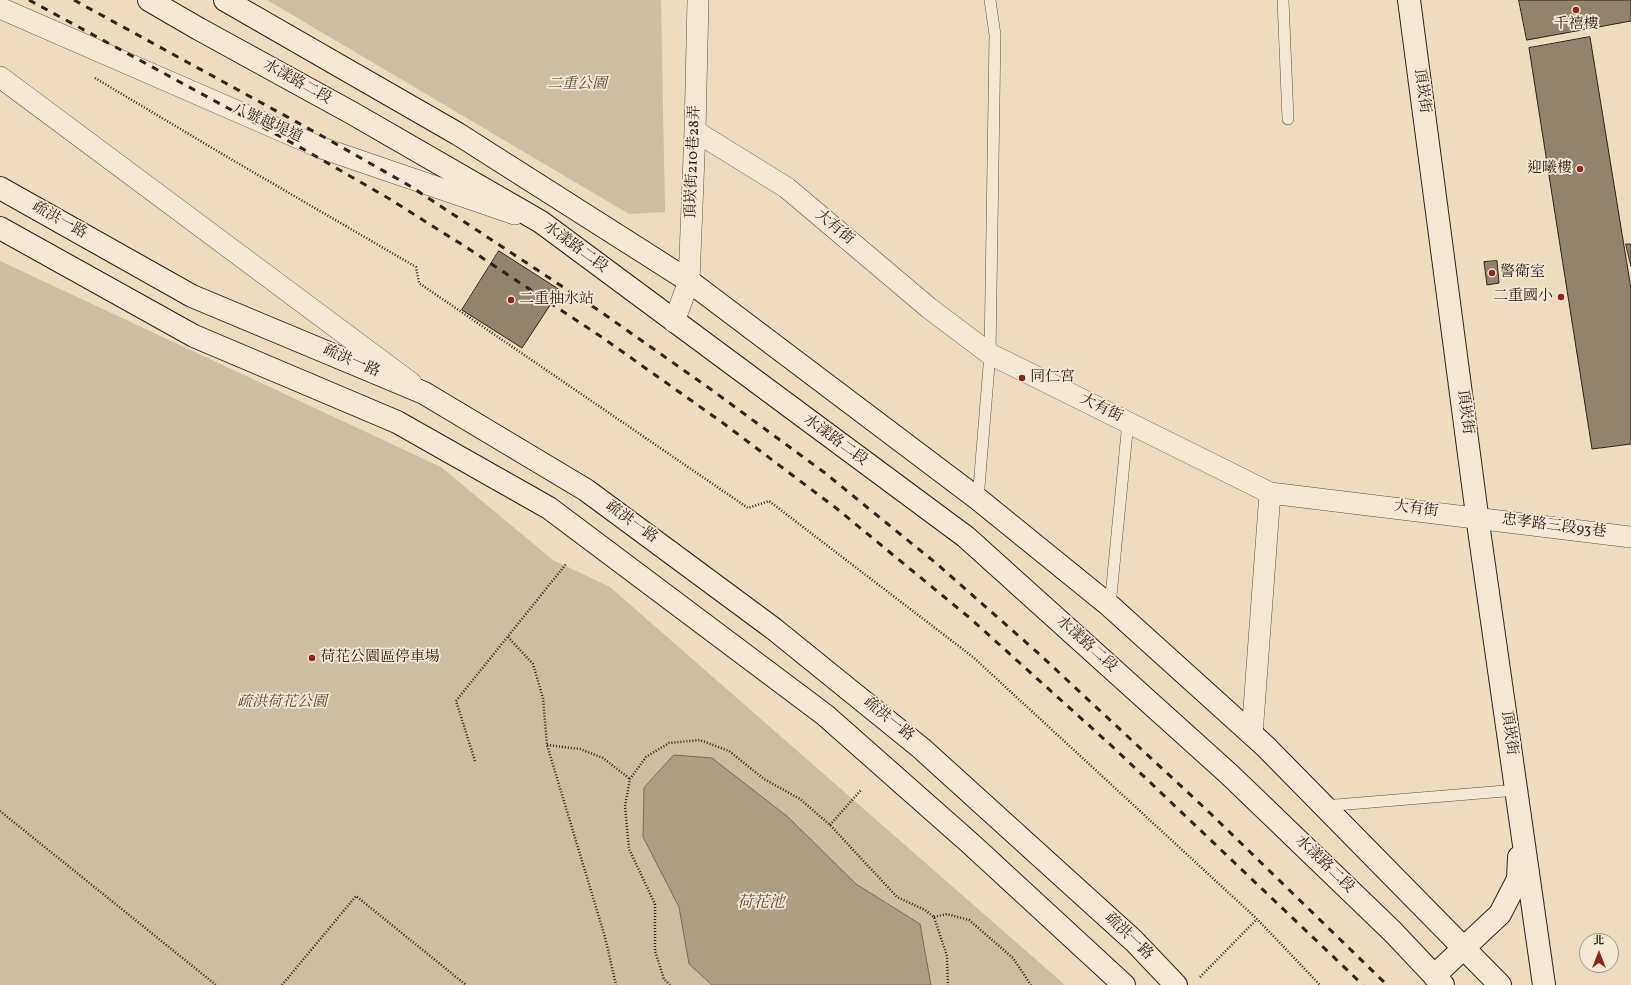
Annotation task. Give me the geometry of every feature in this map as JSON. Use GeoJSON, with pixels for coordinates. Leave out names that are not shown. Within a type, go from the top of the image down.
{"type":"FeatureCollection","features":[{"type":"Feature","properties":{"kind":"street","name":"水漾路二段"},"geometry":{"type":"LineString","coordinates":[[149,0],[352,113],[541,222],[966,537],[1230,775],[1393,932],[1439,980]]}},
{"type":"Feature","properties":{"kind":"street","name":"水漾路二段"},"geometry":{"type":"LineString","coordinates":[[225,0],[458,134],[689,281],[978,499],[1110,606],[1265,746],[1500,985]]}},
{"type":"Feature","properties":{"kind":"street","name":"頂崁街210巷28弄"},"geometry":{"type":"LineString","coordinates":[[674,322],[689,281],[696,131],[698,0]]}},
{"type":"Feature","properties":{"kind":"street","name":"頂崁街"},"geometry":{"type":"LineString","coordinates":[[1409,0],[1478,518],[1544,985]]}},
{"type":"Feature","properties":{"kind":"street","name":"八號越堤道"},"geometry":{"type":"LineString","coordinates":[[0,8],[319,147],[541,222]]}},
{"type":"Feature","properties":{"kind":"street"},"geometry":{"type":"LineString","coordinates":[[0,77],[424,393]]}},
{"type":"Feature","properties":{"kind":"street","name":"大有街"},"geometry":{"type":"LineString","coordinates":[[696,131],[787,188],[929,308],[990,354],[1270,493],[1478,518]]}},
{"type":"Feature","properties":{"kind":"street","name":"疏洪一路"},"geometry":{"type":"LineString","coordinates":[[0,188],[192,296],[424,393],[586,490],[774,629],[921,748],[1134,942],[1176,985]]}},
{"type":"Feature","properties":{"kind":"street"},"geometry":{"type":"LineString","coordinates":[[0,228],[194,336],[397,422],[550,508],[825,715],[977,849],[1124,985]]}},
{"type":"Feature","properties":{"kind":"street"},"geometry":{"type":"LineString","coordinates":[[1252,735],[1270,493]]}},
{"type":"Feature","properties":{"kind":"street","name":"忠孝路三段93巷"},"geometry":{"type":"LineString","coordinates":[[1478,518],[1631,537]]}},
{"type":"Feature","properties":{"kind":"street","name":"頂崁街"},"geometry":{"type":"LineString","coordinates":[[1439,980],[1464,949],[1500,914],[1518,880],[1521,824]]}},
{"type":"Feature","properties":{"kind":"lane"},"geometry":{"type":"LineString","coordinates":[[978,499],[990,354],[995,36],[990,0]]}},
{"type":"Feature","properties":{"kind":"lane"},"geometry":{"type":"LineString","coordinates":[[1283,0],[1288,119]]}},
{"type":"Feature","properties":{"kind":"lane"},"geometry":{"type":"LineString","coordinates":[[1110,606],[1128,422]]}},
{"type":"Feature","properties":{"kind":"lane"},"geometry":{"type":"LineString","coordinates":[[1324,806],[1517,790]]}},
{"type":"Feature","properties":{"kind":"path"},"geometry":{"type":"LineString","coordinates":[[89,74],[416,267],[419,283],[748,508],[769,501],[973,657],[1257,919],[1320,985]]}},
{"type":"Feature","properties":{"kind":"path"},"geometry":{"type":"LineString","coordinates":[[475,761],[456,702],[566,564]]}},
{"type":"Feature","properties":{"kind":"path"},"geometry":{"type":"LineString","coordinates":[[508,637],[533,664],[543,698],[547,745],[605,937],[616,985]]}},
{"type":"Feature","properties":{"kind":"path"},"geometry":{"type":"LineString","coordinates":[[670,985],[664,979],[655,951],[655,904],[628,849],[625,806],[630,778],[646,757],[669,743],[700,740],[729,751],[764,778],[800,799],[830,826],[897,897],[925,910],[934,917],[947,956],[948,985]]}},
{"type":"Feature","properties":{"kind":"path"},"geometry":{"type":"LineString","coordinates":[[547,745],[580,749],[603,758],[630,778]]}},
{"type":"Feature","properties":{"kind":"path"},"geometry":{"type":"LineString","coordinates":[[830,826],[861,790]]}},
{"type":"Feature","properties":{"kind":"path"},"geometry":{"type":"LineString","coordinates":[[0,811],[216,985]]}},
{"type":"Feature","properties":{"kind":"path"},"geometry":{"type":"LineString","coordinates":[[282,985],[356,896],[466,985]]}},
{"type":"Feature","properties":{"kind":"path"},"geometry":{"type":"LineString","coordinates":[[934,917],[947,914],[969,920],[1012,958],[1031,985]]}},
{"type":"Feature","properties":{"kind":"path"},"geometry":{"type":"LineString","coordinates":[[1198,980],[1257,919]]}},
{"type":"Feature","properties":{"kind":"green space","name":"二重公園"},"geometry":{"type":"Polygon","coordinates":[[[267,0],[661,0],[665,212],[629,214],[267,0]]]}},
{"type":"Feature","properties":{"kind":"green space","name":"疏洪荷花公園"},"geometry":{"type":"Polygon","coordinates":[[[0,261],[441,467],[553,560],[610,587],[1065,985],[0,985],[0,261]]]}},
{"type":"Feature","properties":{"kind":"water","name":"荷花池"},"geometry":{"type":"Polygon","coordinates":[[[674,755],[712,758],[788,817],[856,884],[920,924],[931,985],[712,985],[689,964],[679,907],[643,837],[644,788],[674,755]]]}},
{"type":"Feature","properties":{"kind":"building","name":"千禧樓"},"geometry":{"type":"Polygon","coordinates":[[[1519,0],[1631,0],[1631,21],[1527,40],[1519,0]]]}},
{"type":"Feature","properties":{"kind":"building","name":"迎曦樓"},"geometry":{"type":"Polygon","coordinates":[[[1590,37],[1631,289],[1631,444],[1592,449],[1529,48],[1590,37]]]}},
{"type":"Feature","properties":{"kind":"building"},"geometry":{"type":"Polygon","coordinates":[[[1626,244],[1631,244],[1631,266],[1626,244]]]}},
{"type":"Feature","properties":{"kind":"building","name":"二重抽水站"},"geometry":{"type":"Polygon","coordinates":[[[499,251],[560,290],[522,348],[462,310],[499,251]]]}},
{"type":"Feature","properties":{"kind":"building","name":"警衛室"},"geometry":{"type":"Polygon","coordinates":[[[1497,261],[1499,283],[1487,285],[1484,262],[1497,261]]]}},
{"type":"Feature","properties":{"kind":"railway"},"geometry":{"type":"LineString","coordinates":[[29,0],[305,150],[388,198],[469,249],[603,338],[723,423],[836,508],[971,619],[1114,748],[1363,985]]}},
{"type":"Feature","properties":{"kind":"railway"},"geometry":{"type":"LineString","coordinates":[[74,0],[410,186],[601,312],[709,388],[825,473],[937,564],[1038,653],[1211,814],[1387,985]]}},
{"type":"Feature","properties":{"kind":"place","name":"千禧樓"},"geometry":{"type":"Point","coordinates":[1576,10]}},
{"type":"Feature","properties":{"kind":"place","name":"迎曦樓"},"geometry":{"type":"Point","coordinates":[1580,169]}},
{"type":"Feature","properties":{"kind":"place","name":"警衛室"},"geometry":{"type":"Point","coordinates":[1492,273]}},
{"type":"Feature","properties":{"kind":"place","name":"二重國小"},"geometry":{"type":"Point","coordinates":[1561,297]}},
{"type":"Feature","properties":{"kind":"place","name":"二重抽水站"},"geometry":{"type":"Point","coordinates":[511,300]}},
{"type":"Feature","properties":{"kind":"place","name":"同仁宮"},"geometry":{"type":"Point","coordinates":[1022,378]}},
{"type":"Feature","properties":{"kind":"place","name":"荷花公園區停車場"},"geometry":{"type":"Point","coordinates":[312,658]}}]}
